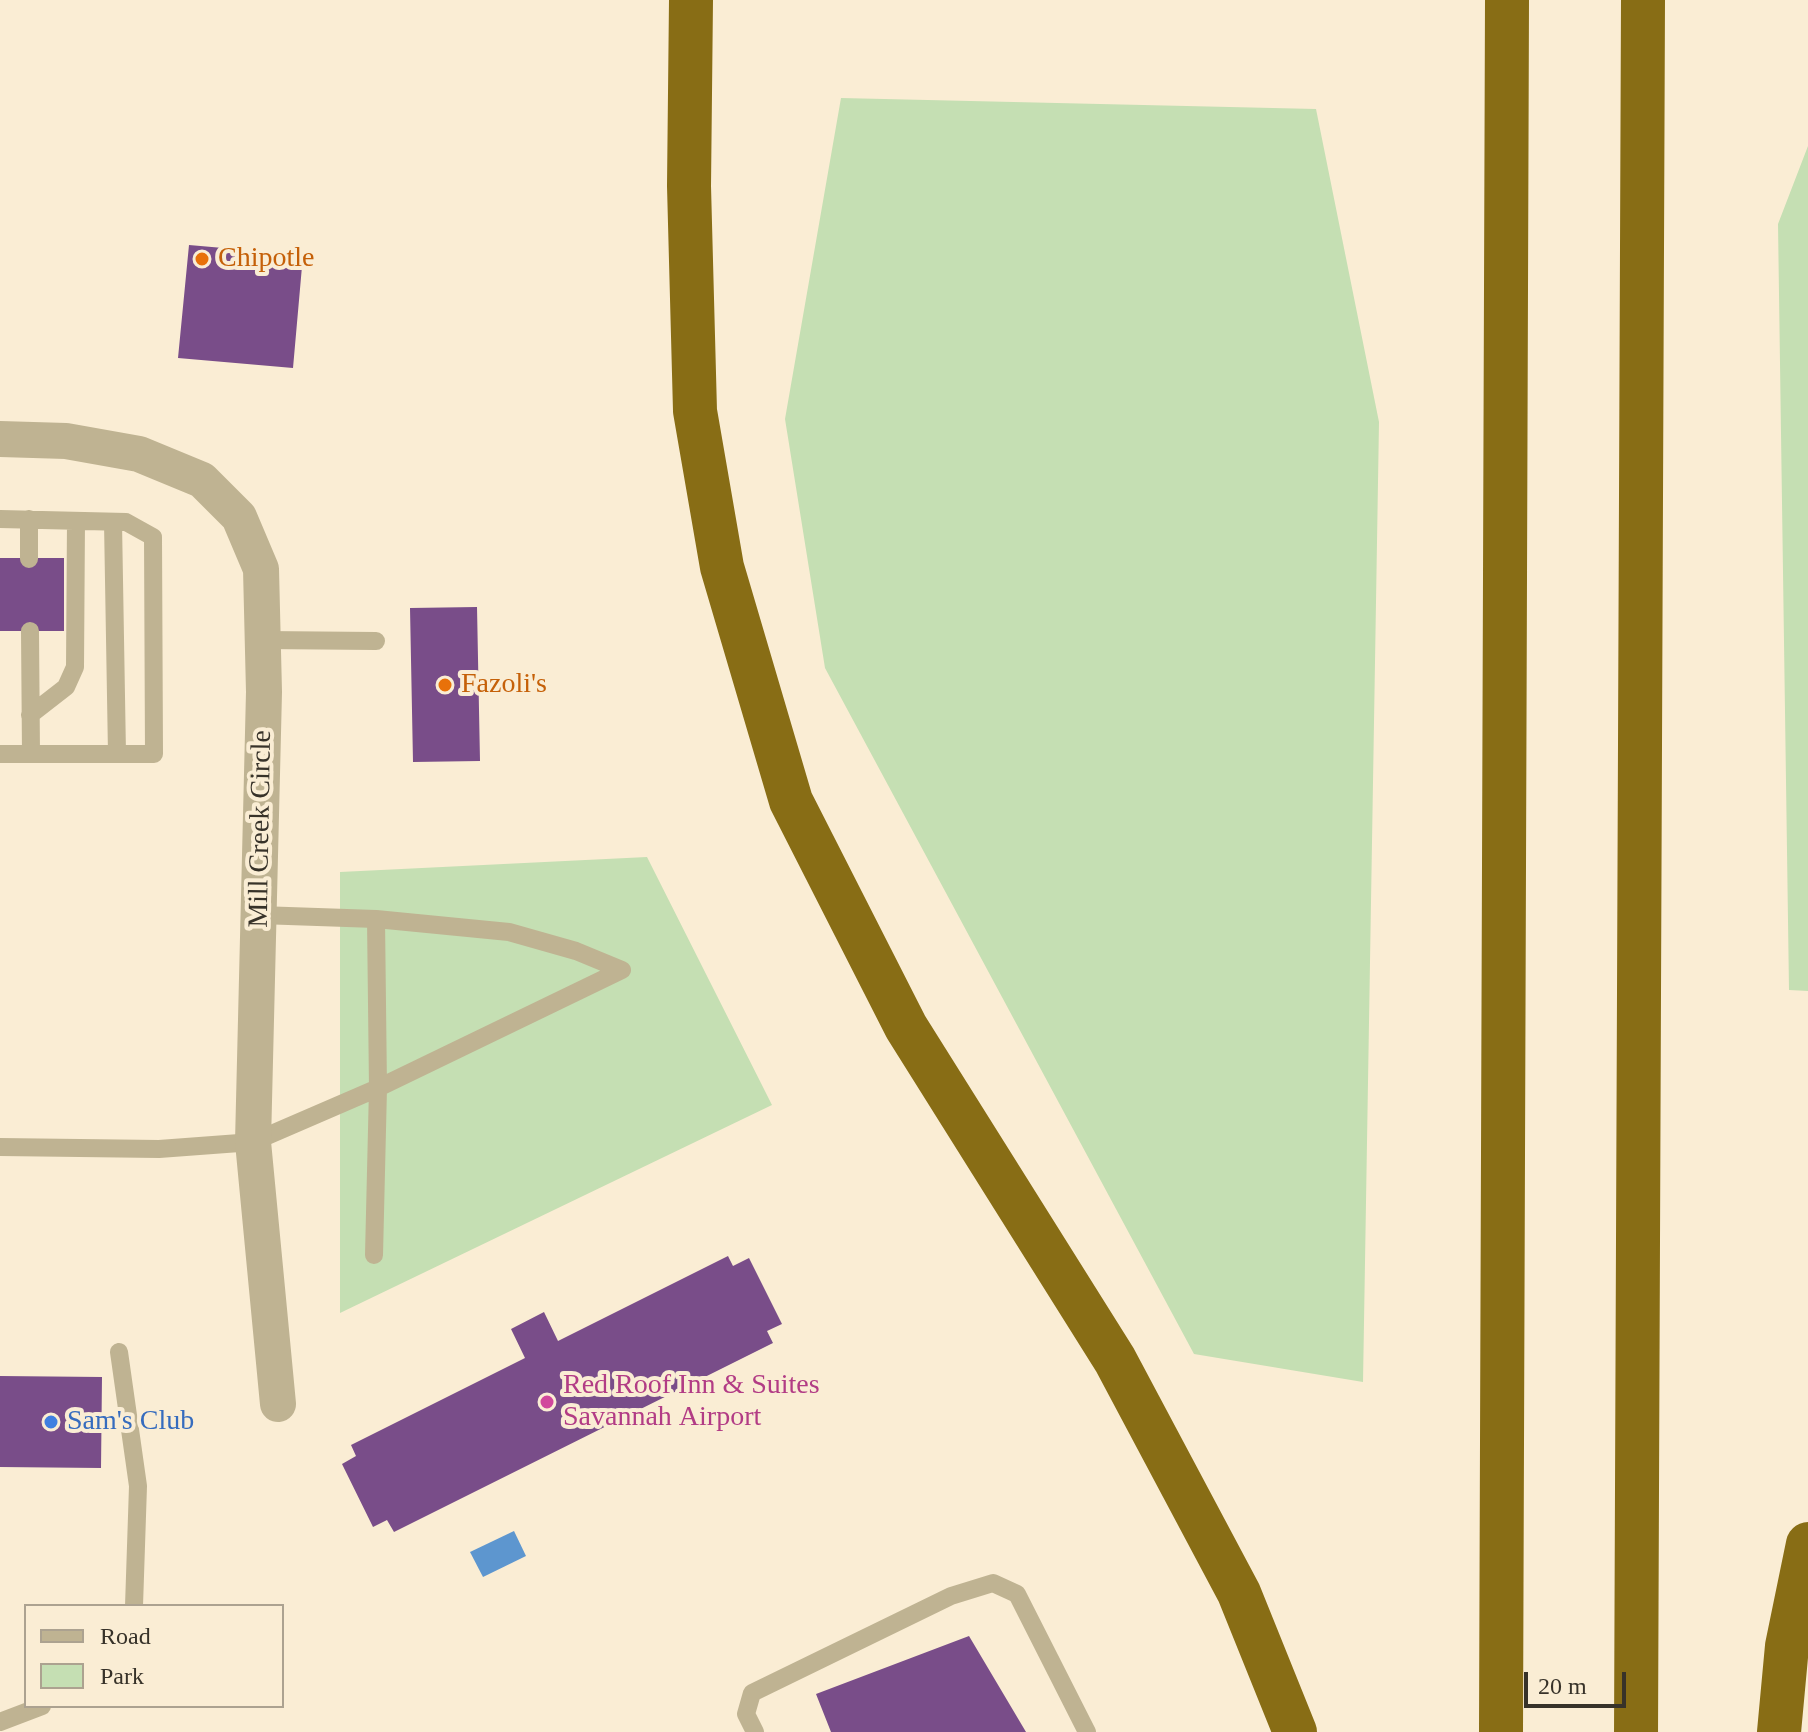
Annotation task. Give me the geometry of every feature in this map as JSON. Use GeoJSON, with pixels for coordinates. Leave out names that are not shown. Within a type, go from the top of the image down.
{"type":"FeatureCollection","features":[{"type":"Feature","properties":{"kind":"highway"},"geometry":{"type":"LineString","coordinates":[[691,0],[689,186],[695,411],[722,567],[791,801],[906,1027],[1115,1360],[1239,1593],[1295,1732]]}},
{"type":"Feature","properties":{"kind":"highway"},"geometry":{"type":"LineString","coordinates":[[1501,1732],[1507,0]]}},
{"type":"Feature","properties":{"kind":"highway"},"geometry":{"type":"LineString","coordinates":[[1636,1732],[1643,0]]}},
{"type":"Feature","properties":{"kind":"highway"},"geometry":{"type":"LineString","coordinates":[[1779,1732],[1787,1646],[1808,1544]]}},
{"type":"Feature","properties":{"kind":"street","name":"Mill Creek Circle"},"geometry":{"type":"LineString","coordinates":[[0,439],[66,441],[139,454],[202,480],[239,517],[261,569],[263,640],[253,1142],[278,1404]]}},
{"type":"Feature","properties":{"kind":"lane"},"geometry":{"type":"LineString","coordinates":[[0,519],[126,522],[153,537],[154,754],[0,754]]}},
{"type":"Feature","properties":{"kind":"lane"},"geometry":{"type":"LineString","coordinates":[[29,519],[29,559]]}},
{"type":"Feature","properties":{"kind":"lane"},"geometry":{"type":"LineString","coordinates":[[30,715],[66,687],[75,667],[76,521]]}},
{"type":"Feature","properties":{"kind":"lane"},"geometry":{"type":"LineString","coordinates":[[113,522],[117,754]]}},
{"type":"Feature","properties":{"kind":"lane"},"geometry":{"type":"LineString","coordinates":[[30,631],[31,754]]}},
{"type":"Feature","properties":{"kind":"lane"},"geometry":{"type":"LineString","coordinates":[[263,640],[376,641]]}},
{"type":"Feature","properties":{"kind":"lane"},"geometry":{"type":"LineString","coordinates":[[0,1147],[159,1149],[253,1142],[378,1088],[622,970],[576,951],[509,932],[376,919],[259,915]]}},
{"type":"Feature","properties":{"kind":"lane"},"geometry":{"type":"LineString","coordinates":[[374,1255],[378,1088],[376,919]]}},
{"type":"Feature","properties":{"kind":"lane"},"geometry":{"type":"LineString","coordinates":[[119,1352],[138,1486],[134,1604]]}},
{"type":"Feature","properties":{"kind":"lane"},"geometry":{"type":"LineString","coordinates":[[755,1732],[746,1714],[752,1693],[951,1596],[993,1583],[1017,1594],[1087,1732]]}},
{"type":"Feature","properties":{"kind":"lane"},"geometry":{"type":"LineString","coordinates":[[0,1722],[37,1708]]}},
{"type":"Feature","properties":{"kind":"green space"},"geometry":{"type":"Polygon","coordinates":[[[841,98],[1316,109],[1379,422],[1363,1382],[1194,1354],[825,668],[785,419],[841,98]]]}},
{"type":"Feature","properties":{"kind":"green space"},"geometry":{"type":"Polygon","coordinates":[[[1808,146],[1808,991],[1789,990],[1778,224],[1808,146]]]}},
{"type":"Feature","properties":{"kind":"green space"},"geometry":{"type":"Polygon","coordinates":[[[647,857],[772,1105],[340,1313],[340,872],[647,857]]]}},
{"type":"Feature","properties":{"kind":"water"},"geometry":{"type":"Polygon","coordinates":[[[514,1531],[526,1556],[483,1577],[470,1552],[514,1531]]]}},
{"type":"Feature","properties":{"kind":"building"},"geometry":{"type":"Polygon","coordinates":[[[189,245],[303,255],[293,368],[178,358],[189,245]]]}},
{"type":"Feature","properties":{"kind":"building"},"geometry":{"type":"Polygon","coordinates":[[[0,558],[64,558],[64,631],[0,631],[0,558]]]}},
{"type":"Feature","properties":{"kind":"building","name":"Fazoli's"},"geometry":{"type":"Polygon","coordinates":[[[477,607],[480,761],[413,762],[410,608],[477,607]]]}},
{"type":"Feature","properties":{"kind":"building","name":"Red Roof Inn & Suites Savannah Airport"},"geometry":{"type":"Polygon","coordinates":[[[728,1256],[733,1266],[749,1258],[782,1324],[767,1331],[773,1343],[394,1532],[387,1520],[373,1527],[342,1464],[356,1456],[351,1445],[525,1358],[511,1329],[544,1312],[558,1341],[728,1256]]]}},
{"type":"Feature","properties":{"kind":"building","name":"Sam's Club"},"geometry":{"type":"Polygon","coordinates":[[[0,1376],[102,1377],[101,1468],[0,1467],[0,1376]]]}},
{"type":"Feature","properties":{"kind":"building"},"geometry":{"type":"Polygon","coordinates":[[[969,1636],[1026,1732],[831,1732],[816,1694],[969,1636]]]}},
{"type":"Feature","properties":{"kind":"place","name":"Chipotle"},"geometry":{"type":"Point","coordinates":[202,259]}},
{"type":"Feature","properties":{"kind":"place","name":"Fazoli's"},"geometry":{"type":"Point","coordinates":[445,685]}},
{"type":"Feature","properties":{"kind":"place","name":"Red Roof Inn & Suites Savannah Airport"},"geometry":{"type":"Point","coordinates":[547,1402]}},
{"type":"Feature","properties":{"kind":"place","name":"Sam's Club"},"geometry":{"type":"Point","coordinates":[51,1422]}}]}
